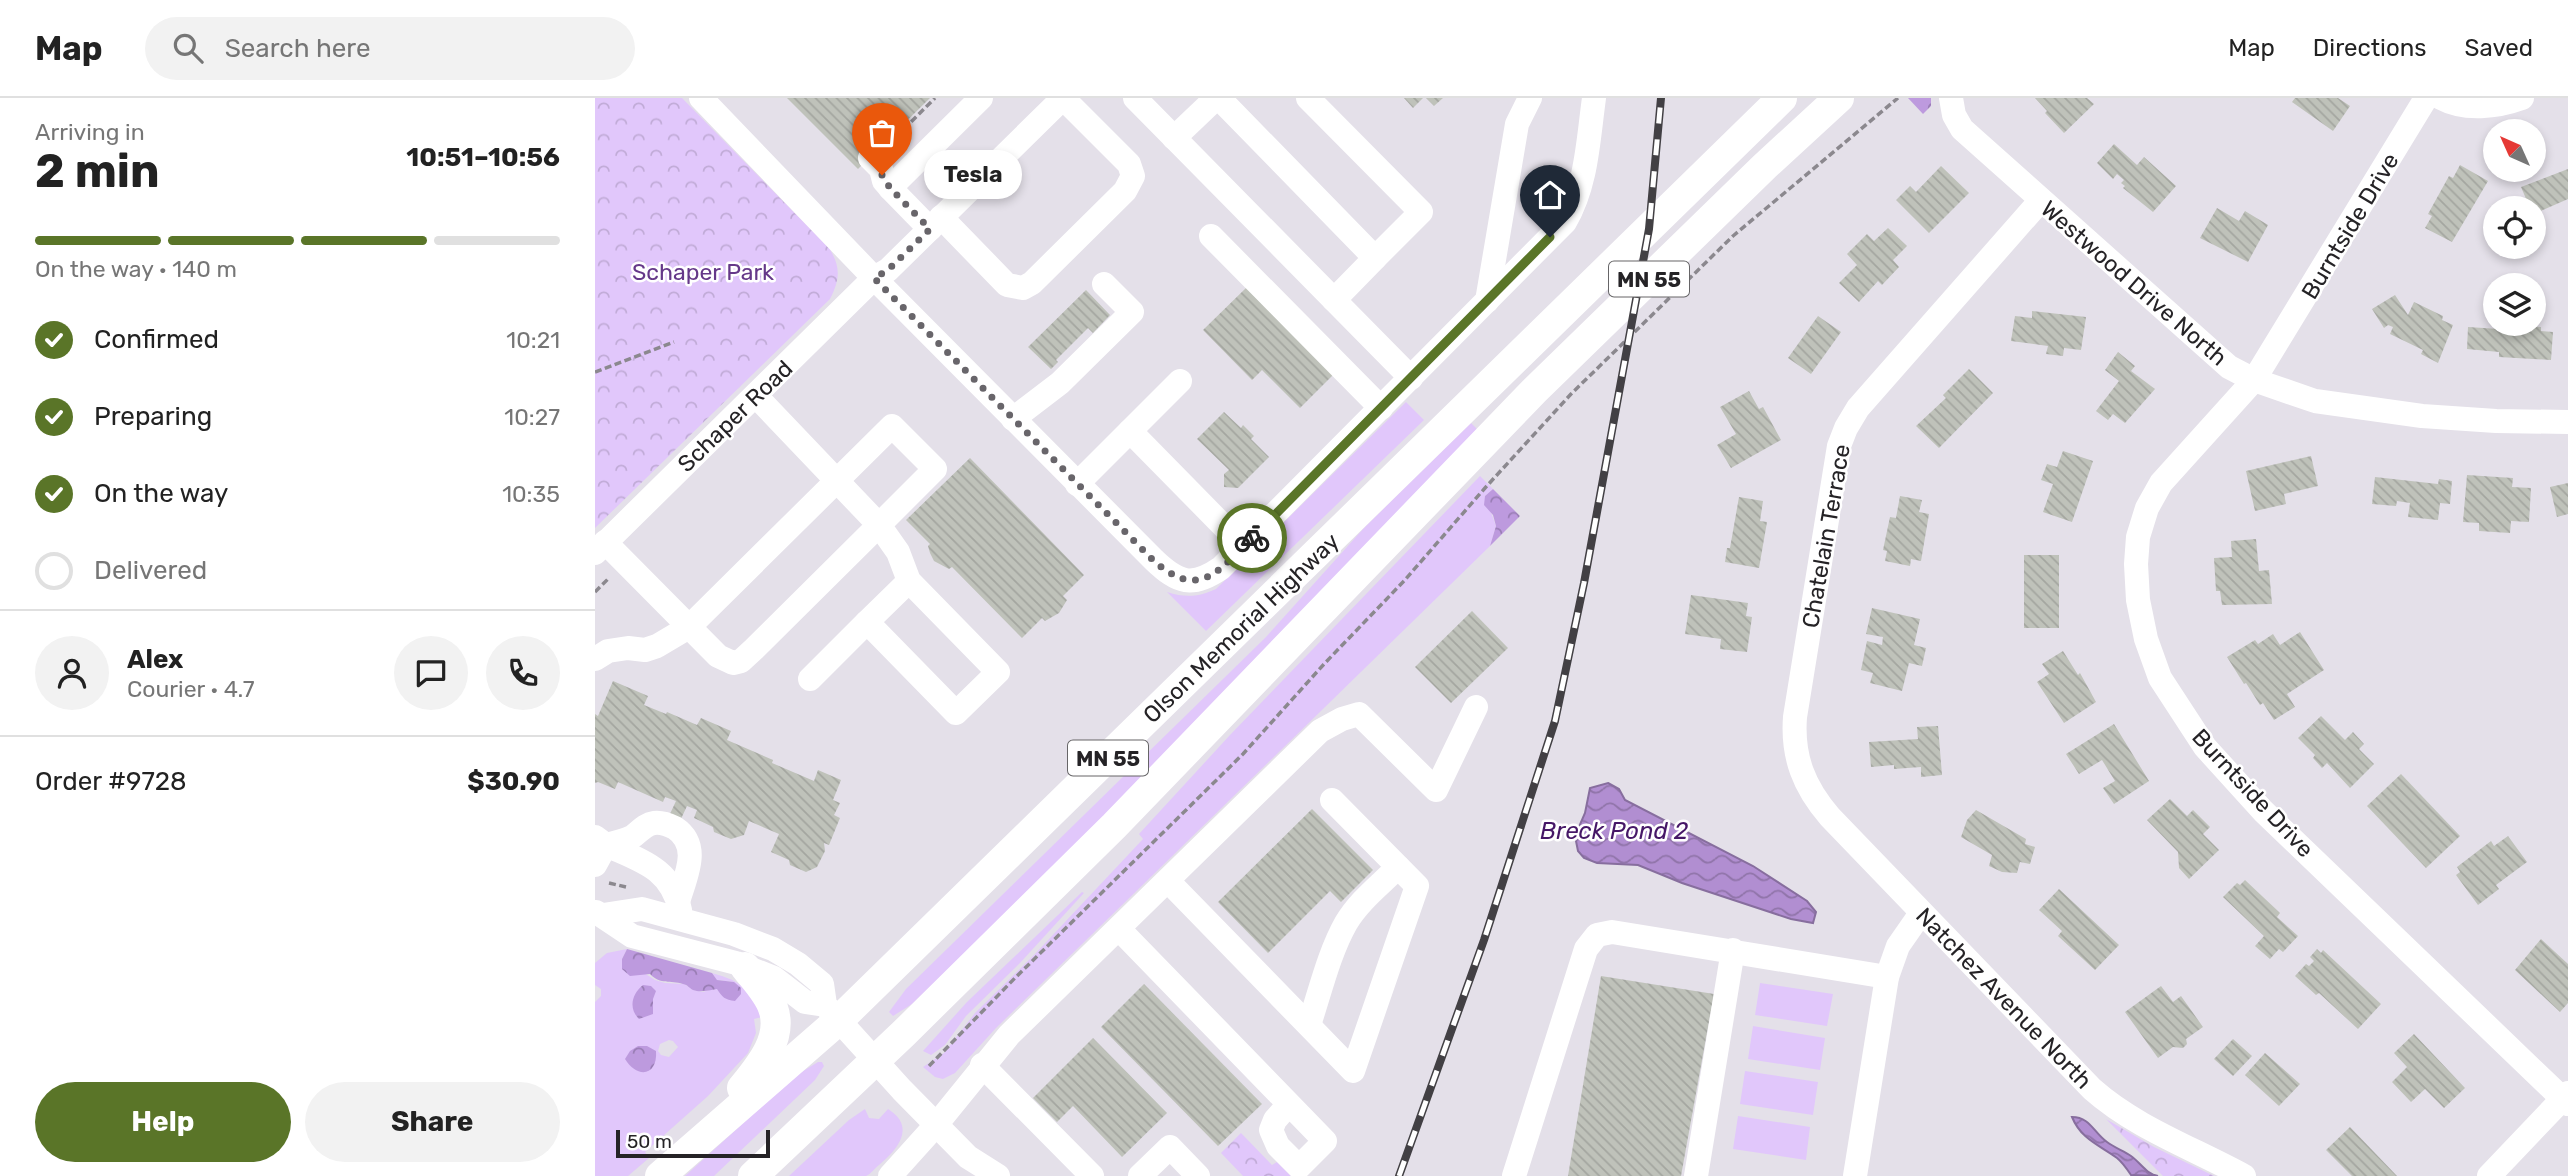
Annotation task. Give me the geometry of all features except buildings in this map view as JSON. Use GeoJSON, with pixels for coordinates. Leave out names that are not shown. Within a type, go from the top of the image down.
{"type":"FeatureCollection","features":[{"type":"Feature","properties":{"kind":"main road","name":"Olson Memorial Highway"},"geometry":{"type":"LineString","coordinates":[[660,1176],[1547,329],[1782,98]]}},
{"type":"Feature","properties":{"kind":"main road","name":"Olson Memorial Highway"},"geometry":{"type":"LineString","coordinates":[[753,1176],[1114,826],[1534,391],[1765,166],[1839,98]]}},
{"type":"Feature","properties":{"kind":"main road"},"geometry":{"type":"LineString","coordinates":[[694,1145],[753,1075],[771,1044],[774,1009],[765,992],[745,967]]}},
{"type":"Feature","properties":{"kind":"street"},"geometry":{"type":"LineString","coordinates":[[701,98],[1077,484],[1168,573],[1188,582],[1209,576],[1243,547],[1565,222],[1576,203],[1584,176],[1594,98]]}},
{"type":"Feature","properties":{"kind":"street"},"geometry":{"type":"LineString","coordinates":[[890,188],[981,98]]}},
{"type":"Feature","properties":{"kind":"street"},"geometry":{"type":"LineString","coordinates":[[879,151],[884,181],[890,188],[936,223],[1007,285],[1023,288],[1125,191],[1133,176],[1129,164],[1063,98]]}},
{"type":"Feature","properties":{"kind":"street","name":"Schaper Road"},"geometry":{"type":"LineString","coordinates":[[600,547],[874,278],[888,270],[1063,98]]}},
{"type":"Feature","properties":{"kind":"street"},"geometry":{"type":"LineString","coordinates":[[1135,98],[1411,378]]}},
{"type":"Feature","properties":{"kind":"street"},"geometry":{"type":"LineString","coordinates":[[1174,138],[1217,98],[1375,258]]}},
{"type":"Feature","properties":{"kind":"street"},"geometry":{"type":"LineString","coordinates":[[1308,98],[1421,212],[1334,300]]}},
{"type":"Feature","properties":{"kind":"street"},"geometry":{"type":"LineString","coordinates":[[1487,301],[1517,124],[1530,98]]}},
{"type":"Feature","properties":{"kind":"street","name":"Westwood Drive North"},"geometry":{"type":"LineString","coordinates":[[1951,98],[1954,115],[1962,129],[2229,367],[2254,380],[2315,401],[2409,414],[2496,421],[2568,422]]}},
{"type":"Feature","properties":{"kind":"street","name":"Burntside Drive"},"geometry":{"type":"LineString","coordinates":[[2426,98],[2254,380],[2161,483],[2147,508],[2138,537],[2138,600],[2146,639],[2160,678],[2205,747],[2263,811],[2566,1098]]}},
{"type":"Feature","properties":{"kind":"street"},"geometry":{"type":"LineString","coordinates":[[2441,98],[2463,106],[2478,106],[2522,98]]}},
{"type":"Feature","properties":{"kind":"street","name":"Chatelain Terrace"},"geometry":{"type":"LineString","coordinates":[[1801,775],[1794,748],[1795,717],[1839,446],[1846,428],[1858,408],[2041,200]]}},
{"type":"Feature","properties":{"kind":"street"},"geometry":{"type":"LineString","coordinates":[[1211,236],[1381,408]]}},
{"type":"Feature","properties":{"kind":"street"},"geometry":{"type":"LineString","coordinates":[[1013,419],[1060,383],[1132,312],[1104,284]]}},
{"type":"Feature","properties":{"kind":"street"},"geometry":{"type":"LineString","coordinates":[[1077,484],[1180,381]]}},
{"type":"Feature","properties":{"kind":"street"},"geometry":{"type":"LineString","coordinates":[[756,396],[879,525],[898,552],[909,581],[998,672],[956,713],[867,622]]}},
{"type":"Feature","properties":{"kind":"street"},"geometry":{"type":"LineString","coordinates":[[595,659],[608,651],[628,648],[645,650],[657,646],[689,627],[892,426],[935,469],[741,661],[733,663],[726,661],[689,627],[600,547]]}},
{"type":"Feature","properties":{"kind":"street"},"geometry":{"type":"LineString","coordinates":[[1130,431],[1243,547]]}},
{"type":"Feature","properties":{"kind":"street"},"geometry":{"type":"LineString","coordinates":[[810,679],[909,581]]}},
{"type":"Feature","properties":{"kind":"street"},"geometry":{"type":"LineString","coordinates":[[890,1176],[936,1125],[1009,1035],[1320,731],[1342,719],[1359,714],[1436,790],[1476,707]]}},
{"type":"Feature","properties":{"kind":"street","name":"Natchez Avenue North"},"geometry":{"type":"LineString","coordinates":[[1801,775],[1817,802],[1830,817],[2053,1051],[2104,1100],[2136,1121],[2244,1176]]}},
{"type":"Feature","properties":{"kind":"street"},"geometry":{"type":"LineString","coordinates":[[1168,881],[1353,1071],[1417,886],[1332,800]]}},
{"type":"Feature","properties":{"kind":"street"},"geometry":{"type":"LineString","coordinates":[[599,849],[626,839],[655,822],[669,825],[683,833],[689,842],[691,856],[680,911]]}},
{"type":"Feature","properties":{"kind":"street"},"geometry":{"type":"LineString","coordinates":[[599,849],[649,864],[664,876],[675,890],[680,911]]}},
{"type":"Feature","properties":{"kind":"street"},"geometry":{"type":"LineString","coordinates":[[1309,1025],[1337,942],[1347,922],[1398,867]]}},
{"type":"Feature","properties":{"kind":"street"},"geometry":{"type":"LineString","coordinates":[[599,914],[642,909],[680,911],[753,940],[798,964],[822,984],[832,1012],[936,1125],[968,1157],[998,1176]]}},
{"type":"Feature","properties":{"kind":"street"},"geometry":{"type":"LineString","coordinates":[[1855,1176],[1887,977],[1898,946],[1921,913]]}},
{"type":"Feature","properties":{"kind":"street"},"geometry":{"type":"LineString","coordinates":[[599,914],[632,936],[745,967],[774,978],[805,1002],[832,1012]]}},
{"type":"Feature","properties":{"kind":"street"},"geometry":{"type":"LineString","coordinates":[[1119,929],[1289,1104]]}},
{"type":"Feature","properties":{"kind":"street"},"geometry":{"type":"LineString","coordinates":[[1514,1176],[1586,949],[1597,935],[1612,932],[1887,977]]}},
{"type":"Feature","properties":{"kind":"street"},"geometry":{"type":"LineString","coordinates":[[1696,1176],[1733,950]]}},
{"type":"Feature","properties":{"kind":"street"},"geometry":{"type":"LineString","coordinates":[[982,1065],[1092,1176]]}},
{"type":"Feature","properties":{"kind":"street"},"geometry":{"type":"LineString","coordinates":[[2490,1176],[2566,1098]]}},
{"type":"Feature","properties":{"kind":"street"},"geometry":{"type":"LineString","coordinates":[[1140,1176],[1170,1147],[1198,1176]]}},
{"type":"Feature","properties":{"kind":"path"},"geometry":{"type":"LineString","coordinates":[[879,151],[936,98]]}},
{"type":"Feature","properties":{"kind":"path"},"geometry":{"type":"LineString","coordinates":[[929,1066],[1243,754],[1404,581],[1571,394],[1733,236],[1898,98]]}},
{"type":"Feature","properties":{"kind":"path"},"geometry":{"type":"LineString","coordinates":[[595,372],[674,342]]}},
{"type":"Feature","properties":{"kind":"green space","name":"Schaper Park"},"geometry":{"type":"Polygon","coordinates":[[[595,98],[682,98],[829,248],[836,261],[838,273],[830,299],[595,528],[595,98]]]}},
{"type":"Feature","properties":{"kind":"green space"},"geometry":{"type":"Polygon","coordinates":[[[1908,98],[1931,98],[1931,106],[1923,114],[1908,98]]]}},
{"type":"Feature","properties":{"kind":"green space"},"geometry":{"type":"Polygon","coordinates":[[[1406,402],[1424,420],[1206,631],[1167,592],[1192,596],[1216,589],[1406,402]]]}},
{"type":"Feature","properties":{"kind":"green space"},"geometry":{"type":"Polygon","coordinates":[[[1471,423],[1477,429],[1068,853],[912,1004],[893,1016],[889,1012],[906,989],[1266,637],[1364,528],[1471,423]]]}},
{"type":"Feature","properties":{"kind":"green space"},"geometry":{"type":"Polygon","coordinates":[[[1480,476],[1493,489],[1485,496],[1496,526],[1490,546],[996,1028],[955,1073],[943,1079],[935,1077],[923,1067],[944,1053],[975,1013],[1034,955],[1143,839],[1139,834],[1230,735],[1480,476]]]}},
{"type":"Feature","properties":{"kind":"green space"},"geometry":{"type":"Polygon","coordinates":[[[1493,489],[1520,516],[1490,546],[1496,526],[1493,515],[1484,505],[1485,496],[1493,489]]]}},
{"type":"Feature","properties":{"kind":"green space"},"geometry":{"type":"Polygon","coordinates":[[[1084,893],[1020,963],[966,1016],[945,1045],[931,1055],[923,1051],[967,1002],[1084,893]]]}},
{"type":"Feature","properties":{"kind":"green space"},"geometry":{"type":"Polygon","coordinates":[[[627,949],[622,959],[655,980],[684,984],[703,992],[734,982],[717,980],[712,973],[731,980],[738,983],[748,993],[762,1017],[754,1019],[756,1033],[748,1053],[708,1096],[645,1152],[649,1158],[628,1176],[595,1176],[595,1002],[601,996],[601,989],[595,985],[595,963],[607,953],[627,949]],[[673,1041],[660,1044],[658,1051],[661,1055],[669,1057],[678,1047],[673,1041]]]}},
{"type":"Feature","properties":{"kind":"green space"},"geometry":{"type":"Polygon","coordinates":[[[627,949],[712,973],[717,980],[734,982],[741,988],[741,994],[732,1001],[724,998],[717,989],[696,991],[685,984],[658,980],[650,974],[630,976],[622,969],[622,959],[627,949]]]}},
{"type":"Feature","properties":{"kind":"green space"},"geometry":{"type":"Polygon","coordinates":[[[1760,983],[1833,994],[1827,1026],[1755,1015],[1760,983]]]}},
{"type":"Feature","properties":{"kind":"green space"},"geometry":{"type":"Polygon","coordinates":[[[643,985],[651,986],[656,991],[653,1014],[639,1019],[633,1010],[633,1001],[643,985]]]}},
{"type":"Feature","properties":{"kind":"green space"},"geometry":{"type":"Polygon","coordinates":[[[1753,1026],[1825,1038],[1820,1070],[1748,1059],[1753,1026]]]}},
{"type":"Feature","properties":{"kind":"green space"},"geometry":{"type":"Polygon","coordinates":[[[638,1046],[647,1046],[656,1051],[654,1066],[646,1072],[635,1070],[625,1059],[630,1051],[638,1046]]]}},
{"type":"Feature","properties":{"kind":"green space"},"geometry":{"type":"Polygon","coordinates":[[[822,1062],[824,1066],[815,1080],[714,1176],[685,1176],[795,1076],[822,1062]]]}},
{"type":"Feature","properties":{"kind":"green space"},"geometry":{"type":"Polygon","coordinates":[[[1745,1071],[1818,1082],[1813,1115],[1740,1104],[1745,1071]]]}},
{"type":"Feature","properties":{"kind":"green space"},"geometry":{"type":"Polygon","coordinates":[[[865,1109],[869,1118],[879,1119],[888,1109],[897,1116],[903,1131],[892,1152],[871,1173],[866,1176],[789,1176],[849,1120],[865,1109]]]}},
{"type":"Feature","properties":{"kind":"green space"},"geometry":{"type":"Polygon","coordinates":[[[1738,1116],[1810,1127],[1806,1160],[1733,1149],[1738,1116]]]}},
{"type":"Feature","properties":{"kind":"green space"},"geometry":{"type":"Polygon","coordinates":[[[2106,1119],[2154,1147],[2214,1176],[2163,1176],[2106,1119]]]}},
{"type":"Feature","properties":{"kind":"green space"},"geometry":{"type":"Polygon","coordinates":[[[1241,1133],[1272,1165],[1277,1162],[1291,1176],[1243,1176],[1221,1153],[1241,1133]]]}},
{"type":"Feature","properties":{"kind":"water","name":"Breck Pond 2"},"geometry":{"type":"Polygon","coordinates":[[[1608,783],[1619,789],[1625,800],[1753,866],[1807,901],[1816,912],[1813,923],[1791,919],[1682,883],[1638,865],[1597,863],[1584,858],[1578,851],[1575,836],[1585,813],[1590,788],[1608,783]]]}},
{"type":"Feature","properties":{"kind":"water"},"geometry":{"type":"Polygon","coordinates":[[[2072,1117],[2088,1123],[2107,1142],[2158,1176],[2131,1175],[2117,1158],[2085,1136],[2072,1117]]]}},
{"type":"Feature","properties":{"kind":"railway"},"geometry":{"type":"LineString","coordinates":[[1399,1176],[1484,940],[1555,721],[1584,583],[1649,229],[1661,98]]}},
{"type":"Feature","properties":{"kind":"way so far"},"geometry":{"type":"LineString","coordinates":[[882,175],[890,188],[930,229],[888,270],[874,278],[1153,560],[1178,579],[1188,582],[1198,580],[1221,568],[1252,538]]}},
{"type":"Feature","properties":{"kind":"place","name":"Tesla"},"geometry":{"type":"Point","coordinates":[882,175]}},
{"type":"Feature","properties":{"kind":"route"},"geometry":{"type":"LineString","coordinates":[[1252,538],[1550,237]]}}]}
